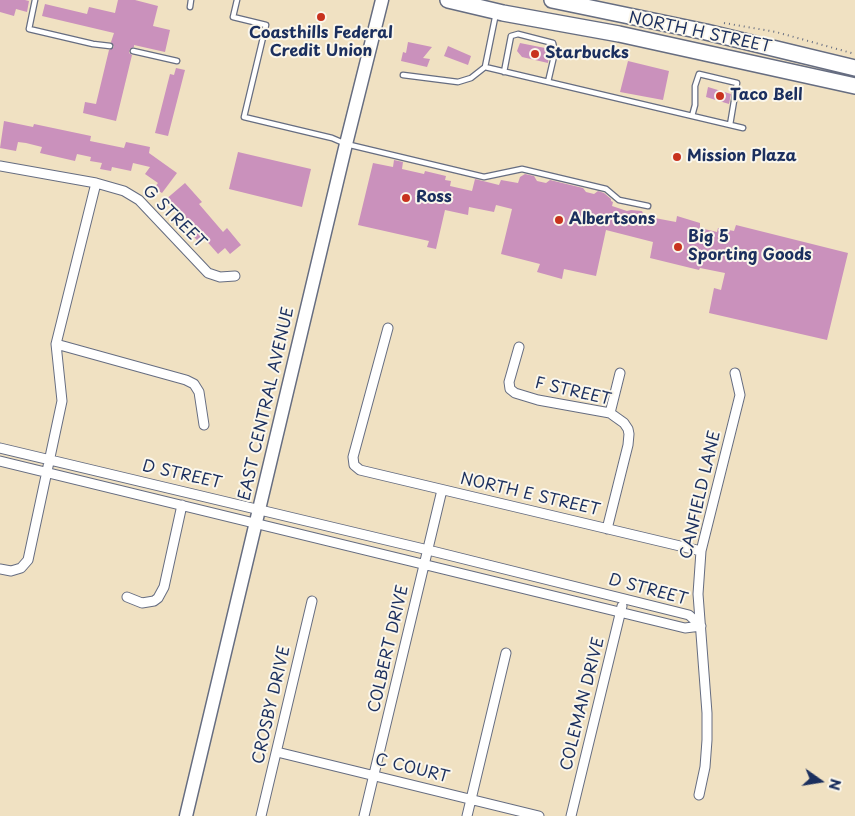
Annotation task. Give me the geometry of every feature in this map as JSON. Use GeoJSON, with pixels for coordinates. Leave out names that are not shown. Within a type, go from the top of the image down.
{"type":"FeatureCollection","features":[{"type":"Feature","properties":{"kind":"highway","name":"NORTH H STREET"},"geometry":{"type":"LineString","coordinates":[[448,0],[496,12],[619,34],[855,86]]}},
{"type":"Feature","properties":{"kind":"highway","name":"NORTH H STREET"},"geometry":{"type":"LineString","coordinates":[[552,0],[706,32],[855,68]]}},
{"type":"Feature","properties":{"kind":"main road","name":"EAST CENTRAL AVENUE"},"geometry":{"type":"LineString","coordinates":[[186,816],[382,0]]}},
{"type":"Feature","properties":{"kind":"street","name":"G STREET"},"geometry":{"type":"LineString","coordinates":[[0,166],[96,183],[124,191],[138,200],[208,273],[220,277],[235,276]]}},
{"type":"Feature","properties":{"kind":"street"},"geometry":{"type":"LineString","coordinates":[[0,569],[11,571],[21,568],[28,560],[62,401],[56,344],[96,183]]}},
{"type":"Feature","properties":{"kind":"street","name":"NORTH E STREET"},"geometry":{"type":"LineString","coordinates":[[388,328],[353,457],[354,465],[360,470],[701,551]]}},
{"type":"Feature","properties":{"kind":"street"},"geometry":{"type":"LineString","coordinates":[[56,344],[186,380],[194,384],[199,392],[204,425]]}},
{"type":"Feature","properties":{"kind":"street","name":"F STREET"},"geometry":{"type":"LineString","coordinates":[[519,347],[509,382],[510,389],[515,393],[538,400],[610,413],[624,423],[628,429],[629,434],[625,456],[607,529]]}},
{"type":"Feature","properties":{"kind":"street","name":"CANFIELD LANE"},"geometry":{"type":"LineString","coordinates":[[699,795],[705,767],[707,740],[698,594],[701,551],[740,395],[735,372]]}},
{"type":"Feature","properties":{"kind":"street"},"geometry":{"type":"LineString","coordinates":[[610,413],[620,373]]}},
{"type":"Feature","properties":{"kind":"street","name":"D STREET"},"geometry":{"type":"LineString","coordinates":[[0,448],[259,509],[689,615],[701,626]]}},
{"type":"Feature","properties":{"kind":"street","name":"D STREET"},"geometry":{"type":"LineString","coordinates":[[0,460],[686,628],[701,626]]}},
{"type":"Feature","properties":{"kind":"street","name":"COLBERT DRIVE"},"geometry":{"type":"LineString","coordinates":[[364,816],[442,490]]}},
{"type":"Feature","properties":{"kind":"street"},"geometry":{"type":"LineString","coordinates":[[127,597],[142,603],[154,601],[158,598],[164,587],[182,505]]}},
{"type":"Feature","properties":{"kind":"street","name":"COLEMAN DRIVE"},"geometry":{"type":"LineString","coordinates":[[571,816],[624,599]]}},
{"type":"Feature","properties":{"kind":"street","name":"CROSBY DRIVE"},"geometry":{"type":"LineString","coordinates":[[261,816],[312,601]]}},
{"type":"Feature","properties":{"kind":"street"},"geometry":{"type":"LineString","coordinates":[[467,816],[506,653]]}},
{"type":"Feature","properties":{"kind":"street","name":"C COURT"},"geometry":{"type":"LineString","coordinates":[[277,752],[539,816]]}},
{"type":"Feature","properties":{"kind":"lane"},"geometry":{"type":"LineString","coordinates":[[35,0],[29,29],[93,44],[110,46]]}},
{"type":"Feature","properties":{"kind":"lane"},"geometry":{"type":"LineString","coordinates":[[190,7],[191,0]]}},
{"type":"Feature","properties":{"kind":"lane"},"geometry":{"type":"LineString","coordinates":[[237,0],[233,16],[266,25],[244,117],[484,177],[522,169],[606,189],[619,200],[648,206]]}},
{"type":"Feature","properties":{"kind":"lane"},"geometry":{"type":"LineString","coordinates":[[402,75],[458,82],[471,78],[484,67],[496,12]]}},
{"type":"Feature","properties":{"kind":"lane"},"geometry":{"type":"LineString","coordinates":[[504,72],[511,36],[518,34],[553,42],[555,52],[548,82]]}},
{"type":"Feature","properties":{"kind":"lane"},"geometry":{"type":"LineString","coordinates":[[133,51],[177,61]]}},
{"type":"Feature","properties":{"kind":"lane"},"geometry":{"type":"LineString","coordinates":[[484,67],[743,128]]}},
{"type":"Feature","properties":{"kind":"lane"},"geometry":{"type":"LineString","coordinates":[[692,116],[695,105],[695,86],[699,74],[737,83],[730,125]]}},
{"type":"Feature","properties":{"kind":"path"},"geometry":{"type":"LineString","coordinates":[[724,23],[776,32],[855,54]]}},
{"type":"Feature","properties":{"kind":"building"},"geometry":{"type":"Polygon","coordinates":[[[0,0],[29,1],[27,12],[16,9],[14,16],[0,12],[0,0]]]}},
{"type":"Feature","properties":{"kind":"building"},"geometry":{"type":"Polygon","coordinates":[[[118,0],[135,0],[158,6],[153,26],[170,30],[165,52],[134,45],[130,49],[129,53],[132,55],[116,121],[83,113],[85,102],[96,104],[109,50],[114,47],[111,42],[114,33],[42,16],[45,4],[87,14],[89,7],[115,13],[118,0]]]}},
{"type":"Feature","properties":{"kind":"building"},"geometry":{"type":"Polygon","coordinates":[[[408,42],[432,47],[423,58],[430,59],[427,67],[401,61],[403,52],[406,53],[408,42]]]}},
{"type":"Feature","properties":{"kind":"building","name":"Starbucks"},"geometry":{"type":"Polygon","coordinates":[[[520,43],[550,49],[548,63],[522,57],[517,51],[520,43]]]}},
{"type":"Feature","properties":{"kind":"building"},"geometry":{"type":"Polygon","coordinates":[[[448,46],[471,56],[468,65],[444,56],[448,46]]]}},
{"type":"Feature","properties":{"kind":"building"},"geometry":{"type":"Polygon","coordinates":[[[628,61],[669,71],[663,100],[620,92],[628,61]]]}},
{"type":"Feature","properties":{"kind":"building"},"geometry":{"type":"Polygon","coordinates":[[[176,68],[185,70],[168,136],[155,133],[170,74],[174,75],[176,68]]]}},
{"type":"Feature","properties":{"kind":"building","name":"Taco Bell"},"geometry":{"type":"Polygon","coordinates":[[[708,87],[731,94],[729,104],[706,97],[708,87]]]}},
{"type":"Feature","properties":{"kind":"building"},"geometry":{"type":"Polygon","coordinates":[[[4,121],[33,127],[34,124],[91,136],[90,141],[124,148],[126,142],[150,147],[149,153],[177,173],[162,193],[154,188],[158,183],[145,174],[150,167],[133,163],[131,171],[112,167],[111,171],[100,169],[102,163],[90,161],[91,157],[77,154],[75,161],[40,153],[42,147],[26,143],[18,142],[16,151],[0,148],[4,121]]]}},
{"type":"Feature","properties":{"kind":"building"},"geometry":{"type":"Polygon","coordinates":[[[238,152],[311,169],[302,207],[229,189],[238,152]]]}},
{"type":"Feature","properties":{"kind":"building"},"geometry":{"type":"Polygon","coordinates":[[[394,160],[403,162],[402,169],[424,174],[425,171],[446,176],[445,180],[451,181],[450,186],[472,191],[475,179],[499,185],[501,180],[518,183],[520,177],[525,174],[534,176],[537,181],[546,183],[550,180],[583,188],[586,192],[594,194],[598,191],[604,193],[613,202],[612,206],[627,211],[642,211],[644,216],[676,222],[677,216],[700,223],[700,228],[717,232],[718,228],[734,231],[736,225],[848,253],[827,340],[709,313],[714,288],[721,290],[725,273],[700,268],[699,270],[650,258],[653,242],[606,230],[596,276],[564,269],[562,279],[537,272],[540,264],[501,254],[512,209],[496,205],[494,212],[469,207],[468,215],[445,210],[436,249],[427,247],[429,241],[358,225],[373,163],[393,167],[394,160]]]}},
{"type":"Feature","properties":{"kind":"building"},"geometry":{"type":"Polygon","coordinates":[[[185,183],[202,202],[199,204],[223,232],[227,228],[241,245],[230,254],[225,248],[218,254],[203,237],[198,241],[191,234],[196,230],[178,209],[175,212],[165,200],[185,183]]]}},
{"type":"Feature","properties":{"kind":"place","name":"Coasthills Federal Credit Union"},"geometry":{"type":"Point","coordinates":[321,17]}},
{"type":"Feature","properties":{"kind":"place","name":"Starbucks"},"geometry":{"type":"Point","coordinates":[535,54]}},
{"type":"Feature","properties":{"kind":"place","name":"Taco Bell"},"geometry":{"type":"Point","coordinates":[720,96]}},
{"type":"Feature","properties":{"kind":"place","name":"Mission Plaza"},"geometry":{"type":"Point","coordinates":[677,157]}},
{"type":"Feature","properties":{"kind":"place","name":"Ross"},"geometry":{"type":"Point","coordinates":[406,198]}},
{"type":"Feature","properties":{"kind":"place","name":"Albertsons"},"geometry":{"type":"Point","coordinates":[559,220]}},
{"type":"Feature","properties":{"kind":"place","name":"Big 5 Sporting Goods"},"geometry":{"type":"Point","coordinates":[678,247]}}]}
